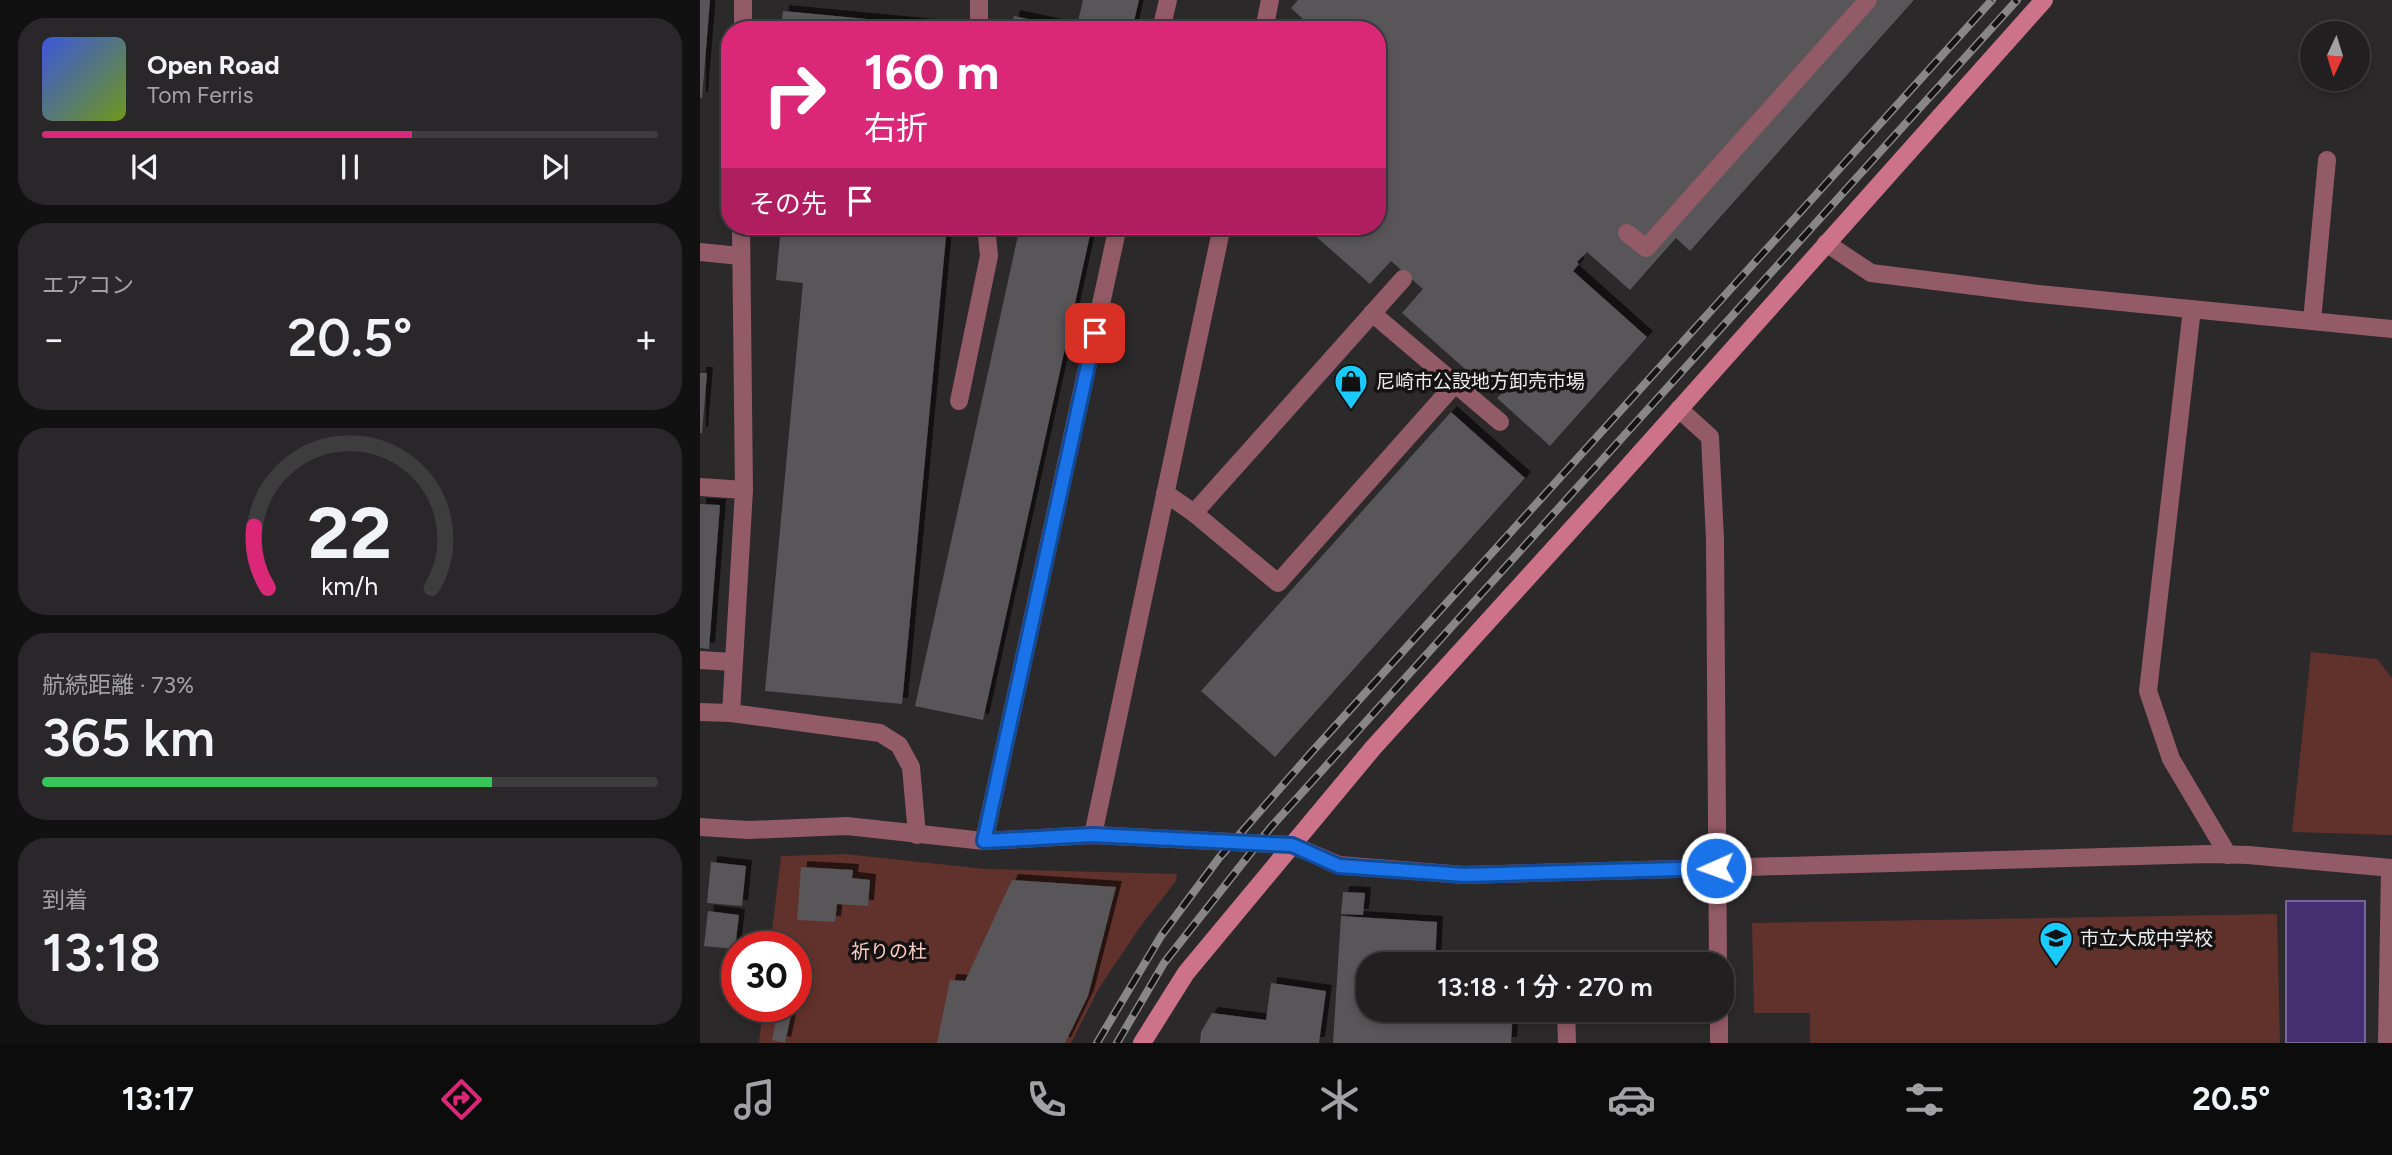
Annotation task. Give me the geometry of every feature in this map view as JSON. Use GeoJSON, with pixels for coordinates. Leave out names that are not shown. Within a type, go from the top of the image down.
{"type":"FeatureCollection","features":[{"type":"Feature","properties":{"kind":"street"},"geometry":{"type":"LineString","coordinates":[[743,0],[743,21]]}},
{"type":"Feature","properties":{"kind":"street"},"geometry":{"type":"LineString","coordinates":[[979,0],[979,21]]}},
{"type":"Feature","properties":{"kind":"street"},"geometry":{"type":"LineString","coordinates":[[1163,21],[1168,0]]}},
{"type":"Feature","properties":{"kind":"street"},"geometry":{"type":"LineString","coordinates":[[1266,21],[1270,0]]}},
{"type":"Feature","properties":{"kind":"street"},"geometry":{"type":"LineString","coordinates":[[1628,233],[1646,248],[1868,0]]}},
{"type":"Feature","properties":{"kind":"street"},"geometry":{"type":"LineString","coordinates":[[1142,1043],[1186,973],[1373,748],[2044,0]]}},
{"type":"Feature","properties":{"kind":"street"},"geometry":{"type":"LineString","coordinates":[[2312,321],[2327,160]]}},
{"type":"Feature","properties":{"kind":"street"},"geometry":{"type":"LineString","coordinates":[[731,713],[744,490],[741,235]]}},
{"type":"Feature","properties":{"kind":"street"},"geometry":{"type":"LineString","coordinates":[[959,401],[989,256],[987,235]]}},
{"type":"Feature","properties":{"kind":"street"},"geometry":{"type":"LineString","coordinates":[[984,841],[1116,235]]}},
{"type":"Feature","properties":{"kind":"street"},"geometry":{"type":"LineString","coordinates":[[1093,835],[1220,235]]}},
{"type":"Feature","properties":{"kind":"street"},"geometry":{"type":"LineString","coordinates":[[1826,243],[1871,273],[2030,293],[2392,329]]}},
{"type":"Feature","properties":{"kind":"street"},"geometry":{"type":"LineString","coordinates":[[700,253],[740,256]]}},
{"type":"Feature","properties":{"kind":"street"},"geometry":{"type":"LineString","coordinates":[[1195,513],[1403,279]]}},
{"type":"Feature","properties":{"kind":"street"},"geometry":{"type":"LineString","coordinates":[[2192,309],[2148,691],[2171,759],[2228,855]]}},
{"type":"Feature","properties":{"kind":"street"},"geometry":{"type":"LineString","coordinates":[[1372,313],[1500,422]]}},
{"type":"Feature","properties":{"kind":"street"},"geometry":{"type":"LineString","coordinates":[[1165,493],[1195,513],[1278,583],[1455,384]]}},
{"type":"Feature","properties":{"kind":"street"},"geometry":{"type":"LineString","coordinates":[[1679,409],[1710,437],[1715,539],[1718,952]]}},
{"type":"Feature","properties":{"kind":"street"},"geometry":{"type":"LineString","coordinates":[[700,487],[744,490]]}},
{"type":"Feature","properties":{"kind":"street"},"geometry":{"type":"LineString","coordinates":[[700,660],[734,662]]}},
{"type":"Feature","properties":{"kind":"street"},"geometry":{"type":"LineString","coordinates":[[700,712],[731,713],[880,733],[899,745],[911,767],[917,835]]}},
{"type":"Feature","properties":{"kind":"street"},"geometry":{"type":"LineString","coordinates":[[700,827],[748,830],[847,826],[984,841],[1093,835],[1292,845],[1339,866],[1465,875],[2228,855],[2391,868],[2387,1043]]}},
{"type":"Feature","properties":{"kind":"street"},"geometry":{"type":"LineString","coordinates":[[1566,1022],[1567,1043]]}},
{"type":"Feature","properties":{"kind":"street"},"geometry":{"type":"LineString","coordinates":[[1719,1022],[1719,1043]]}},
{"type":"Feature","properties":{"kind":"green space"},"geometry":{"type":"Polygon","coordinates":[[[2311,652],[2377,659],[2392,678],[2392,835],[2292,832],[2311,652]]]}},
{"type":"Feature","properties":{"kind":"green space","name":"祈りの杜"},"geometry":{"type":"Polygon","coordinates":[[[845,854],[985,869],[1177,874],[1176,881],[1140,927],[1099,988],[1071,1043],[759,1043],[761,1022],[812,1022],[812,931],[772,931],[781,856],[845,854]]]}},
{"type":"Feature","properties":{"kind":"green space"},"geometry":{"type":"Polygon","coordinates":[[[2277,914],[2280,1043],[1810,1043],[1810,1013],[1754,1013],[1752,923],[2277,914]]]}},
{"type":"Feature","properties":{"kind":"shaded area"},"geometry":{"type":"Polygon","coordinates":[[[2286,901],[2365,901],[2365,1043],[2286,1043],[2286,901]]]}},
{"type":"Feature","properties":{"kind":"building"},"geometry":{"type":"Polygon","coordinates":[[[700,0],[710,0],[702,98],[700,98],[700,0]]]}},
{"type":"Feature","properties":{"kind":"building"},"geometry":{"type":"Polygon","coordinates":[[[1083,0],[1139,0],[1134,21],[1078,21],[1083,0]]]}},
{"type":"Feature","properties":{"kind":"building"},"geometry":{"type":"Polygon","coordinates":[[[1298,0],[1914,0],[1690,251],[1676,238],[1630,290],[1587,252],[1577,262],[1579,264],[1573,271],[1647,337],[1550,446],[1497,398],[1504,391],[1479,369],[1473,376],[1402,313],[1423,289],[1391,261],[1370,284],[1314,235],[1386,235],[1386,21],[1305,21],[1291,8],[1298,0]]]}},
{"type":"Feature","properties":{"kind":"building"},"geometry":{"type":"Polygon","coordinates":[[[783,11],[888,21],[782,21],[783,11]]]}},
{"type":"Feature","properties":{"kind":"building"},"geometry":{"type":"Polygon","coordinates":[[[1014,16],[1037,21],[1013,21],[1014,16]]]}},
{"type":"Feature","properties":{"kind":"building"},"geometry":{"type":"Polygon","coordinates":[[[780,235],[946,235],[902,704],[765,691],[803,283],[776,280],[780,235]]]}},
{"type":"Feature","properties":{"kind":"building"},"geometry":{"type":"Polygon","coordinates":[[[1018,235],[1090,235],[983,720],[915,706],[1018,235]]]}},
{"type":"Feature","properties":{"kind":"building"},"geometry":{"type":"Polygon","coordinates":[[[700,373],[707,373],[702,433],[700,433],[700,373]]]}},
{"type":"Feature","properties":{"kind":"building"},"geometry":{"type":"Polygon","coordinates":[[[1451,412],[1525,478],[1275,757],[1201,691],[1451,412]]]}},
{"type":"Feature","properties":{"kind":"building"},"geometry":{"type":"Polygon","coordinates":[[[700,504],[720,505],[709,649],[700,648],[700,504]]]}},
{"type":"Feature","properties":{"kind":"building"},"geometry":{"type":"Polygon","coordinates":[[[711,862],[746,866],[742,906],[707,903],[711,862]]]}},
{"type":"Feature","properties":{"kind":"building"},"geometry":{"type":"Polygon","coordinates":[[[801,867],[853,870],[852,878],[870,880],[868,906],[837,904],[835,922],[797,920],[801,867]]]}},
{"type":"Feature","properties":{"kind":"building"},"geometry":{"type":"Polygon","coordinates":[[[1012,880],[1116,887],[1088,996],[1065,1043],[937,1043],[950,980],[965,981],[1012,880]]]}},
{"type":"Feature","properties":{"kind":"building"},"geometry":{"type":"Polygon","coordinates":[[[1343,892],[1365,893],[1363,915],[1341,914],[1343,892]]]}},
{"type":"Feature","properties":{"kind":"building"},"geometry":{"type":"Polygon","coordinates":[[[708,911],[739,915],[737,931],[721,931],[721,948],[704,946],[708,911]]]}},
{"type":"Feature","properties":{"kind":"building"},"geometry":{"type":"Polygon","coordinates":[[[1341,916],[1437,922],[1436,952],[1356,952],[1356,1022],[1512,1022],[1511,1043],[1333,1043],[1341,916]]]}},
{"type":"Feature","properties":{"kind":"building"},"geometry":{"type":"Polygon","coordinates":[[[1271,983],[1326,991],[1319,1043],[1200,1043],[1201,1032],[1212,1013],[1266,1020],[1271,983]]]}},
{"type":"Feature","properties":{"kind":"building"},"geometry":{"type":"Polygon","coordinates":[[[776,1022],[790,1022],[785,1043],[772,1040],[776,1022]]]}},
{"type":"Feature","properties":{"kind":"railway"},"geometry":{"type":"LineString","coordinates":[[1097,1043],[1161,936],[1219,858],[1992,0]]}},
{"type":"Feature","properties":{"kind":"railway"},"geometry":{"type":"LineString","coordinates":[[1117,1043],[1164,963],[1271,827],[2017,0]]}},
{"type":"Feature","properties":{"kind":"place","name":"尼崎市公設地方卸売市場"},"geometry":{"type":"Point","coordinates":[1351,411]}},
{"type":"Feature","properties":{"kind":"place","name":"市立大成中学校"},"geometry":{"type":"Point","coordinates":[2056,968]}},
{"type":"Feature","properties":{"kind":"route"},"geometry":{"type":"LineString","coordinates":[[1095,333],[984,841],[1093,835],[1292,845],[1339,866],[1465,875],[1716,868]]}}]}
